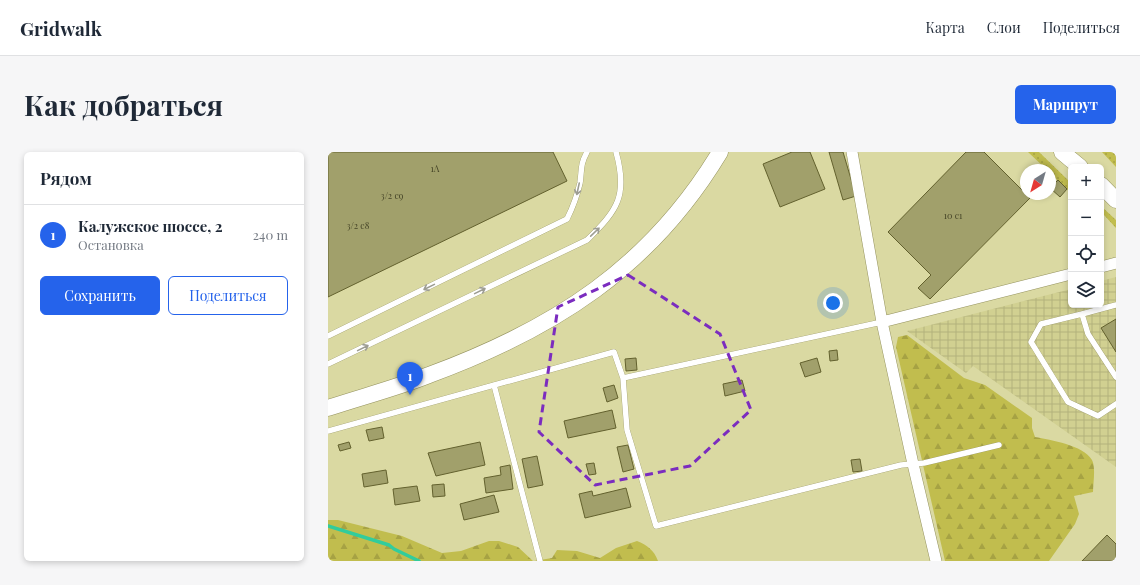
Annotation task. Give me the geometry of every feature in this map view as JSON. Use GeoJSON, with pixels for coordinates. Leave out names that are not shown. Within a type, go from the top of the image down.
{"type":"FeatureCollection","features":[{"type":"Feature","properties":{"kind":"street"},"geometry":{"type":"LineString","coordinates":[[328,408],[428,376],[518,338],[556,318],[585,299],[616,275],[665,227],[688,200],[720,152]]}},
{"type":"Feature","properties":{"kind":"street"},"geometry":{"type":"LineString","coordinates":[[852,152],[882,322],[936,561]]}},
{"type":"Feature","properties":{"kind":"street"},"geometry":{"type":"LineString","coordinates":[[1062,152],[1076,164]]}},
{"type":"Feature","properties":{"kind":"street"},"geometry":{"type":"LineString","coordinates":[[1072,152],[1082,164]]}},
{"type":"Feature","properties":{"kind":"street"},"geometry":{"type":"LineString","coordinates":[[1104,188],[1116,200]]}},
{"type":"Feature","properties":{"kind":"street"},"geometry":{"type":"LineString","coordinates":[[1104,266],[1116,263]]}},
{"type":"Feature","properties":{"kind":"street"},"geometry":{"type":"LineString","coordinates":[[882,322],[1068,275]]}},
{"type":"Feature","properties":{"kind":"lane"},"geometry":{"type":"LineString","coordinates":[[328,336],[568,219],[575,205],[580,182],[581,163],[587,152]]}},
{"type":"Feature","properties":{"kind":"lane"},"geometry":{"type":"LineString","coordinates":[[328,364],[587,240],[608,220],[621,196],[621,172],[616,152]]}},
{"type":"Feature","properties":{"kind":"lane"},"geometry":{"type":"LineString","coordinates":[[1116,305],[1040,324],[1031,342],[1068,402],[1098,416],[1116,404]]}},
{"type":"Feature","properties":{"kind":"lane"},"geometry":{"type":"LineString","coordinates":[[1082,314],[1088,334],[1116,377]]}},
{"type":"Feature","properties":{"kind":"lane"},"geometry":{"type":"LineString","coordinates":[[622,378],[882,322]]}},
{"type":"Feature","properties":{"kind":"lane"},"geometry":{"type":"LineString","coordinates":[[328,430],[614,352],[622,378],[627,430],[656,526],[901,465],[913,464],[999,445]]}},
{"type":"Feature","properties":{"kind":"lane"},"geometry":{"type":"LineString","coordinates":[[494,385],[540,561]]}},
{"type":"Feature","properties":{"kind":"highlighted area"},"geometry":{"type":"Polygon","coordinates":[[[628,275],[720,334],[751,410],[690,466],[595,485],[539,432],[558,307],[628,275]]]}},
{"type":"Feature","properties":{"kind":"shaded area"},"geometry":{"type":"Polygon","coordinates":[[[1116,277],[1116,467],[973,366],[966,373],[907,331],[1068,290],[1068,308],[1104,308],[1104,280],[1116,277]]]}},
{"type":"Feature","properties":{"kind":"green space"},"geometry":{"type":"Polygon","coordinates":[[[1028,152],[1039,152],[1051,164],[1041,164],[1028,152]]]}},
{"type":"Feature","properties":{"kind":"green space"},"geometry":{"type":"Polygon","coordinates":[[[1102,152],[1116,152],[1116,167],[1102,152]]]}},
{"type":"Feature","properties":{"kind":"green space"},"geometry":{"type":"Polygon","coordinates":[[[1056,168],[1068,180],[1068,190],[1056,179],[1056,168]]]}},
{"type":"Feature","properties":{"kind":"green space"},"geometry":{"type":"Polygon","coordinates":[[[1104,209],[1116,220],[1116,228],[1104,215],[1104,209]]]}},
{"type":"Feature","properties":{"kind":"green space"},"geometry":{"type":"Polygon","coordinates":[[[907,335],[964,378],[985,385],[1032,418],[1032,428],[1035,437],[1066,444],[1082,450],[1092,460],[1094,471],[1093,492],[1074,496],[1079,514],[1075,524],[1049,561],[945,561],[896,347],[898,337],[907,335]]]}},
{"type":"Feature","properties":{"kind":"green space"},"geometry":{"type":"Polygon","coordinates":[[[328,520],[338,520],[402,536],[442,553],[461,551],[489,541],[499,541],[518,547],[533,561],[328,561],[328,520]]]}},
{"type":"Feature","properties":{"kind":"green space"},"geometry":{"type":"Polygon","coordinates":[[[637,541],[650,548],[658,561],[534,561],[552,558],[557,550],[577,551],[600,558],[616,548],[637,541]]]}},
{"type":"Feature","properties":{"kind":"building"},"geometry":{"type":"Polygon","coordinates":[[[328,152],[553,152],[567,181],[328,297],[328,152]]]}},
{"type":"Feature","properties":{"kind":"building"},"geometry":{"type":"Polygon","coordinates":[[[792,152],[810,152],[825,189],[780,207],[763,164],[792,152]]]}},
{"type":"Feature","properties":{"kind":"building"},"geometry":{"type":"Polygon","coordinates":[[[829,152],[843,152],[856,196],[843,200],[829,152]]]}},
{"type":"Feature","properties":{"kind":"building"},"geometry":{"type":"Polygon","coordinates":[[[966,152],[984,152],[1020,188],[1020,200],[1028,200],[930,299],[918,288],[931,275],[888,232],[966,152]]]}},
{"type":"Feature","properties":{"kind":"building"},"geometry":{"type":"Polygon","coordinates":[[[1058,180],[1067,189],[1060,197],[1056,193],[1056,182],[1058,180]]]}},
{"type":"Feature","properties":{"kind":"building"},"geometry":{"type":"Polygon","coordinates":[[[1116,319],[1116,352],[1101,328],[1116,319]]]}},
{"type":"Feature","properties":{"kind":"building"},"geometry":{"type":"Polygon","coordinates":[[[837,350],[838,360],[830,361],[829,351],[837,350]]]}},
{"type":"Feature","properties":{"kind":"building"},"geometry":{"type":"Polygon","coordinates":[[[636,358],[637,370],[626,371],[625,359],[636,358]]]}},
{"type":"Feature","properties":{"kind":"building"},"geometry":{"type":"Polygon","coordinates":[[[817,358],[821,372],[805,377],[800,363],[817,358]]]}},
{"type":"Feature","properties":{"kind":"building"},"geometry":{"type":"Polygon","coordinates":[[[742,380],[745,391],[725,396],[723,384],[742,380]]]}},
{"type":"Feature","properties":{"kind":"building"},"geometry":{"type":"Polygon","coordinates":[[[614,385],[618,398],[607,402],[603,388],[614,385]]]}},
{"type":"Feature","properties":{"kind":"building"},"geometry":{"type":"Polygon","coordinates":[[[612,410],[616,428],[568,438],[564,421],[612,410]]]}},
{"type":"Feature","properties":{"kind":"building"},"geometry":{"type":"Polygon","coordinates":[[[382,427],[384,438],[369,441],[366,430],[382,427]]]}},
{"type":"Feature","properties":{"kind":"building"},"geometry":{"type":"Polygon","coordinates":[[[349,442],[351,448],[340,451],[338,445],[349,442]]]}},
{"type":"Feature","properties":{"kind":"building"},"geometry":{"type":"Polygon","coordinates":[[[480,442],[485,465],[436,476],[428,453],[480,442]]]}},
{"type":"Feature","properties":{"kind":"building"},"geometry":{"type":"Polygon","coordinates":[[[628,445],[634,469],[623,472],[617,447],[628,445]]]}},
{"type":"Feature","properties":{"kind":"building"},"geometry":{"type":"Polygon","coordinates":[[[537,456],[543,485],[528,488],[522,459],[537,456]]]}},
{"type":"Feature","properties":{"kind":"building"},"geometry":{"type":"Polygon","coordinates":[[[860,459],[862,471],[853,472],[851,460],[860,459]]]}},
{"type":"Feature","properties":{"kind":"building"},"geometry":{"type":"Polygon","coordinates":[[[594,463],[596,474],[589,475],[586,464],[594,463]]]}},
{"type":"Feature","properties":{"kind":"building"},"geometry":{"type":"Polygon","coordinates":[[[510,465],[513,489],[486,493],[484,478],[501,475],[500,467],[510,465]]]}},
{"type":"Feature","properties":{"kind":"building"},"geometry":{"type":"Polygon","coordinates":[[[386,470],[388,483],[364,487],[362,474],[386,470]]]}},
{"type":"Feature","properties":{"kind":"building"},"geometry":{"type":"Polygon","coordinates":[[[444,484],[445,496],[433,497],[432,485],[444,484]]]}},
{"type":"Feature","properties":{"kind":"building"},"geometry":{"type":"Polygon","coordinates":[[[417,486],[420,501],[395,505],[393,489],[417,486]]]}},
{"type":"Feature","properties":{"kind":"building"},"geometry":{"type":"Polygon","coordinates":[[[626,488],[631,507],[585,518],[579,494],[592,491],[593,496],[626,488]]]}},
{"type":"Feature","properties":{"kind":"building"},"geometry":{"type":"Polygon","coordinates":[[[494,495],[499,512],[464,520],[460,504],[494,495]]]}},
{"type":"Feature","properties":{"kind":"building"},"geometry":{"type":"Polygon","coordinates":[[[1107,535],[1116,544],[1116,558],[1113,561],[1082,561],[1107,535]]]}},
{"type":"Feature","properties":{"kind":"waterway"},"geometry":{"type":"LineString","coordinates":[[328,526],[389,545],[419,561]]}},
{"type":"Feature","properties":{"kind":"place","name":"Калужское шоссе, 2"},"geometry":{"type":"Point","coordinates":[410,395]}}]}
